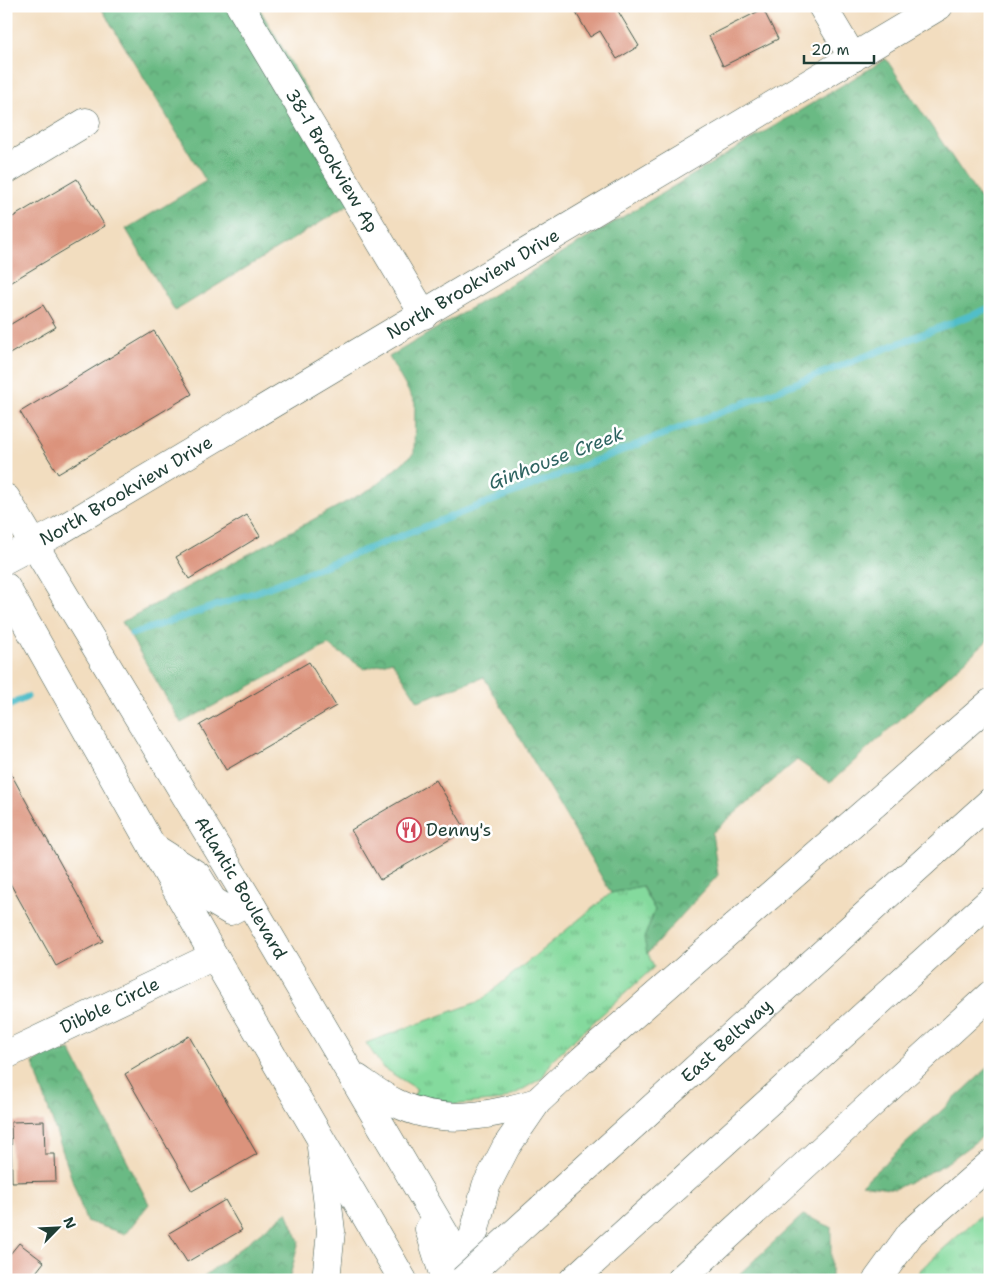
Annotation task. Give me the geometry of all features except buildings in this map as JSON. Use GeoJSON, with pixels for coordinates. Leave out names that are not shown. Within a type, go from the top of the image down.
{"type":"FeatureCollection","features":[{"type":"Feature","properties":{"kind":"main road","name":"38-1 Brookview Ap"},"geometry":{"type":"LineString","coordinates":[[240,6],[424,315]]}},
{"type":"Feature","properties":{"kind":"main road"},"geometry":{"type":"LineString","coordinates":[[822,6],[853,58]]}},
{"type":"Feature","properties":{"kind":"main road","name":"North Brookview Drive"},"geometry":{"type":"LineString","coordinates":[[6,559],[424,315],[939,6]]}},
{"type":"Feature","properties":{"kind":"main road"},"geometry":{"type":"LineString","coordinates":[[6,170],[86,122]]}},
{"type":"Feature","properties":{"kind":"main road","name":"Atlantic Boulevard"},"geometry":{"type":"LineString","coordinates":[[6,498],[249,901],[414,1180],[464,1279]]}},
{"type":"Feature","properties":{"kind":"main road"},"geometry":{"type":"LineString","coordinates":[[6,587],[214,956],[403,1280]]}},
{"type":"Feature","properties":{"kind":"main road"},"geometry":{"type":"LineString","coordinates":[[464,1279],[486,1186],[506,1147],[537,1102],[590,1053],[990,703]]}},
{"type":"Feature","properties":{"kind":"main road","name":"East Beltway"},"geometry":{"type":"LineString","coordinates":[[464,1279],[990,802]]}},
{"type":"Feature","properties":{"kind":"main road"},"geometry":{"type":"LineString","coordinates":[[153,847],[197,875],[213,901],[230,911],[249,901]]}},
{"type":"Feature","properties":{"kind":"main road"},"geometry":{"type":"LineString","coordinates":[[578,1275],[990,901]]}},
{"type":"Feature","properties":{"kind":"main road","name":"Dibble Circle"},"geometry":{"type":"LineString","coordinates":[[6,1055],[214,956]]}},
{"type":"Feature","properties":{"kind":"main road"},"geometry":{"type":"LineString","coordinates":[[680,1280],[990,995]]}},
{"type":"Feature","properties":{"kind":"main road"},"geometry":{"type":"LineString","coordinates":[[352,1076],[397,1104],[429,1115],[468,1117],[506,1112],[537,1102]]}},
{"type":"Feature","properties":{"kind":"main road"},"geometry":{"type":"LineString","coordinates":[[319,1136],[330,1231],[326,1280]]}},
{"type":"Feature","properties":{"kind":"main road"},"geometry":{"type":"LineString","coordinates":[[877,1280],[911,1233],[990,1164]]}},
{"type":"Feature","properties":{"kind":"main road"},"geometry":{"type":"LineString","coordinates":[[386,1249],[412,1280]]}},
{"type":"Feature","properties":{"kind":"green space"},"geometry":{"type":"Polygon","coordinates":[[[100,6],[258,6],[367,194],[175,311],[126,229],[206,181],[100,6]]]}},
{"type":"Feature","properties":{"kind":"green space"},"geometry":{"type":"Polygon","coordinates":[[[886,59],[987,209],[990,207],[990,638],[830,783],[797,760],[712,833],[718,875],[647,954],[644,938],[655,910],[642,886],[611,893],[484,677],[418,701],[392,661],[365,669],[328,645],[181,723],[122,622],[374,487],[414,453],[415,403],[389,357],[886,59]]]}},
{"type":"Feature","properties":{"kind":"green space"},"geometry":{"type":"Polygon","coordinates":[[[641,886],[655,910],[646,939],[647,951],[654,967],[554,1058],[542,1078],[520,1091],[502,1100],[451,1105],[413,1097],[417,1089],[383,1068],[366,1043],[480,1001],[611,893],[641,886]]]}},
{"type":"Feature","properties":{"kind":"green space"},"geometry":{"type":"Polygon","coordinates":[[[70,1050],[149,1204],[125,1234],[86,1221],[33,1063],[48,1054],[70,1050]]]}},
{"type":"Feature","properties":{"kind":"green space"},"geometry":{"type":"Polygon","coordinates":[[[990,1066],[990,1131],[944,1165],[895,1189],[862,1184],[990,1066]]]}},
{"type":"Feature","properties":{"kind":"green space"},"geometry":{"type":"Polygon","coordinates":[[[990,1207],[990,1280],[915,1280],[921,1269],[990,1207]]]}},
{"type":"Feature","properties":{"kind":"green space"},"geometry":{"type":"Polygon","coordinates":[[[287,1212],[299,1241],[289,1280],[199,1280],[287,1212]]]}},
{"type":"Feature","properties":{"kind":"green space"},"geometry":{"type":"Polygon","coordinates":[[[803,1215],[831,1227],[831,1280],[733,1280],[803,1215]]]}},
{"type":"Feature","properties":{"kind":"waterway","name":"Ginhouse Creek"},"geometry":{"type":"LineString","coordinates":[[132,634],[259,591],[990,308]]}},
{"type":"Feature","properties":{"kind":"waterway","name":"Ginhouse Creek"},"geometry":{"type":"LineString","coordinates":[[6,707],[27,697]]}},
{"type":"Feature","properties":{"kind":"place","name":"Denny's"},"geometry":{"type":"Point","coordinates":[409,830]}}]}
